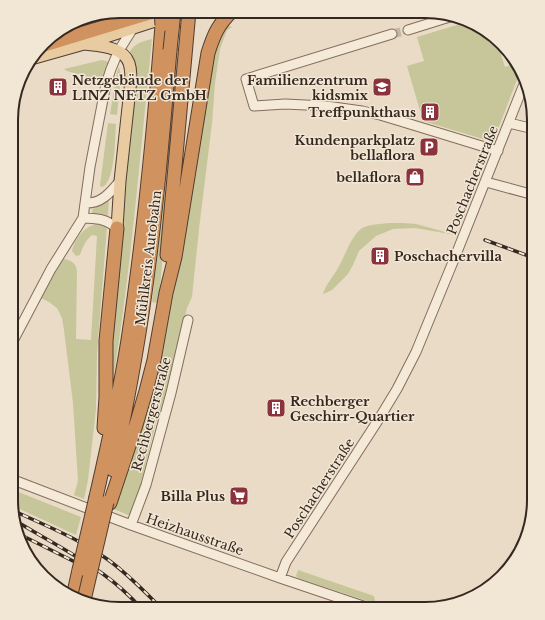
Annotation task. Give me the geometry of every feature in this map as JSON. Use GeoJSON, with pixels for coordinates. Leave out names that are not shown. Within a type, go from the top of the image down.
{"type":"FeatureCollection","features":[{"type":"Feature","properties":{"kind":"highway"},"geometry":{"type":"LineString","coordinates":[[54,42],[133,18]]}},
{"type":"Feature","properties":{"kind":"highway","name":"Mühlkreis Autobahn"},"geometry":{"type":"LineString","coordinates":[[103,497],[123,423],[142,318],[149,260],[153,177],[165,51],[162,18]]}},
{"type":"Feature","properties":{"kind":"highway","name":"Mühlkreis Autobahn"},"geometry":{"type":"LineString","coordinates":[[165,51],[179,18]]}},
{"type":"Feature","properties":{"kind":"highway"},"geometry":{"type":"LineString","coordinates":[[166,293],[167,256],[186,44],[183,18]]}},
{"type":"Feature","properties":{"kind":"highway"},"geometry":{"type":"LineString","coordinates":[[74,590],[103,497],[146,391],[175,257],[210,46],[215,32],[225,18]]}},
{"type":"Feature","properties":{"kind":"highway"},"geometry":{"type":"LineString","coordinates":[[85,596],[102,522],[103,497],[101,452],[106,413],[106,341],[117,228]]}},
{"type":"Feature","properties":{"kind":"main road"},"geometry":{"type":"LineString","coordinates":[[40,56],[164,18]]}},
{"type":"Feature","properties":{"kind":"main road"},"geometry":{"type":"LineString","coordinates":[[84,44],[106,47],[118,52],[126,58],[131,77],[120,181],[117,228]]}},
{"type":"Feature","properties":{"kind":"street"},"geometry":{"type":"LineString","coordinates":[[408,30],[442,20]]}},
{"type":"Feature","properties":{"kind":"street"},"geometry":{"type":"LineString","coordinates":[[18,331],[50,269],[83,218],[90,167],[110,69],[118,52],[134,28]]}},
{"type":"Feature","properties":{"kind":"street"},"geometry":{"type":"LineString","coordinates":[[392,34],[246,79],[254,106],[285,104],[326,106],[362,111],[380,115],[498,151]]}},
{"type":"Feature","properties":{"kind":"street","name":"Poschacherstraße"},"geometry":{"type":"LineString","coordinates":[[280,578],[286,562],[377,422],[411,362],[486,182],[522,88]]}},
{"type":"Feature","properties":{"kind":"street"},"geometry":{"type":"LineString","coordinates":[[509,123],[527,127]]}},
{"type":"Feature","properties":{"kind":"street"},"geometry":{"type":"LineString","coordinates":[[84,203],[100,200],[120,181]]}},
{"type":"Feature","properties":{"kind":"street"},"geometry":{"type":"LineString","coordinates":[[486,182],[527,193]]}},
{"type":"Feature","properties":{"kind":"street"},"geometry":{"type":"LineString","coordinates":[[83,218],[105,220],[117,228]]}},
{"type":"Feature","properties":{"kind":"street","name":"Rechbergerstraße"},"geometry":{"type":"LineString","coordinates":[[131,525],[146,485],[171,393],[188,320]]}},
{"type":"Feature","properties":{"kind":"street","name":"Heizhausstraße"},"geometry":{"type":"LineString","coordinates":[[18,482],[131,525],[351,602]]}},
{"type":"Feature","properties":{"kind":"green space"},"geometry":{"type":"Polygon","coordinates":[[[460,24],[470,28],[492,43],[500,51],[505,67],[511,65],[518,77],[493,142],[423,121],[407,66],[424,61],[417,37],[460,24]]]}},
{"type":"Feature","properties":{"kind":"green space"},"geometry":{"type":"Polygon","coordinates":[[[225,25],[232,27],[227,30],[220,49],[192,297],[187,308],[136,503],[131,514],[128,515],[114,509],[118,492],[133,449],[213,52],[225,25]]]}},
{"type":"Feature","properties":{"kind":"green space"},"geometry":{"type":"Polygon","coordinates":[[[152,39],[125,300],[112,386],[110,350],[128,56],[134,46],[152,39]]]}},
{"type":"Feature","properties":{"kind":"green space"},"geometry":{"type":"Polygon","coordinates":[[[102,60],[109,62],[101,81],[64,69],[102,60]]]}},
{"type":"Feature","properties":{"kind":"green space"},"geometry":{"type":"Polygon","coordinates":[[[119,67],[121,75],[117,115],[110,114],[119,67]]]}},
{"type":"Feature","properties":{"kind":"green space"},"geometry":{"type":"Polygon","coordinates":[[[108,123],[116,124],[114,156],[109,179],[105,186],[101,187],[100,185],[108,123]]]}},
{"type":"Feature","properties":{"kind":"green space"},"geometry":{"type":"Polygon","coordinates":[[[167,177],[170,177],[159,297],[157,302],[154,303],[152,301],[167,177]]]}},
{"type":"Feature","properties":{"kind":"green space"},"geometry":{"type":"Polygon","coordinates":[[[109,197],[108,216],[93,214],[93,209],[109,197]]]}},
{"type":"Feature","properties":{"kind":"green space"},"geometry":{"type":"Polygon","coordinates":[[[390,223],[416,224],[456,235],[415,228],[393,229],[376,236],[359,251],[348,274],[332,290],[323,294],[351,241],[358,232],[362,228],[368,226],[390,223]]]}},
{"type":"Feature","properties":{"kind":"green space"},"geometry":{"type":"Polygon","coordinates":[[[97,224],[107,227],[97,353],[96,409],[88,480],[84,499],[74,495],[78,481],[73,403],[62,318],[57,308],[39,297],[54,270],[61,261],[65,259],[73,263],[76,266],[77,271],[76,339],[91,340],[97,236],[92,235],[90,237],[84,244],[80,255],[76,256],[72,251],[75,242],[84,230],[97,224]]]}},
{"type":"Feature","properties":{"kind":"green space"},"geometry":{"type":"Polygon","coordinates":[[[18,492],[81,517],[76,535],[18,508],[18,492]]]}},
{"type":"Feature","properties":{"kind":"green space"},"geometry":{"type":"Polygon","coordinates":[[[298,570],[374,596],[375,601],[370,602],[298,578],[296,576],[298,570]]]}},
{"type":"Feature","properties":{"kind":"tunnel"},"geometry":{"type":"LineString","coordinates":[[392,34],[408,30]]}},
{"type":"Feature","properties":{"kind":"railway"},"geometry":{"type":"LineString","coordinates":[[485,240],[527,255]]}},
{"type":"Feature","properties":{"kind":"railway"},"geometry":{"type":"LineString","coordinates":[[19,513],[61,532],[96,551],[128,576],[155,602]]}},
{"type":"Feature","properties":{"kind":"railway"},"geometry":{"type":"LineString","coordinates":[[21,524],[71,553],[103,574],[135,602]]}},
{"type":"Feature","properties":{"kind":"railway"},"geometry":{"type":"LineString","coordinates":[[25,537],[73,561]]}},
{"type":"Feature","properties":{"kind":"place","name":"Netzgebäude der LINZ NETZ GmbH"},"geometry":{"type":"Point","coordinates":[58,87]}},
{"type":"Feature","properties":{"kind":"place","name":"Familienzentrum kidsmix"},"geometry":{"type":"Point","coordinates":[382,87]}},
{"type":"Feature","properties":{"kind":"place","name":"Treffpunkthaus"},"geometry":{"type":"Point","coordinates":[430,112]}},
{"type":"Feature","properties":{"kind":"place","name":"Kundenparkplatz bellaflora"},"geometry":{"type":"Point","coordinates":[429,147]}},
{"type":"Feature","properties":{"kind":"place","name":"bellaflora"},"geometry":{"type":"Point","coordinates":[415,177]}},
{"type":"Feature","properties":{"kind":"place","name":"Poschachervilla"},"geometry":{"type":"Point","coordinates":[380,256]}},
{"type":"Feature","properties":{"kind":"place","name":"Rechberger Geschirr-Quartier"},"geometry":{"type":"Point","coordinates":[276,408]}},
{"type":"Feature","properties":{"kind":"place","name":"Billa Plus"},"geometry":{"type":"Point","coordinates":[239,496]}}]}
